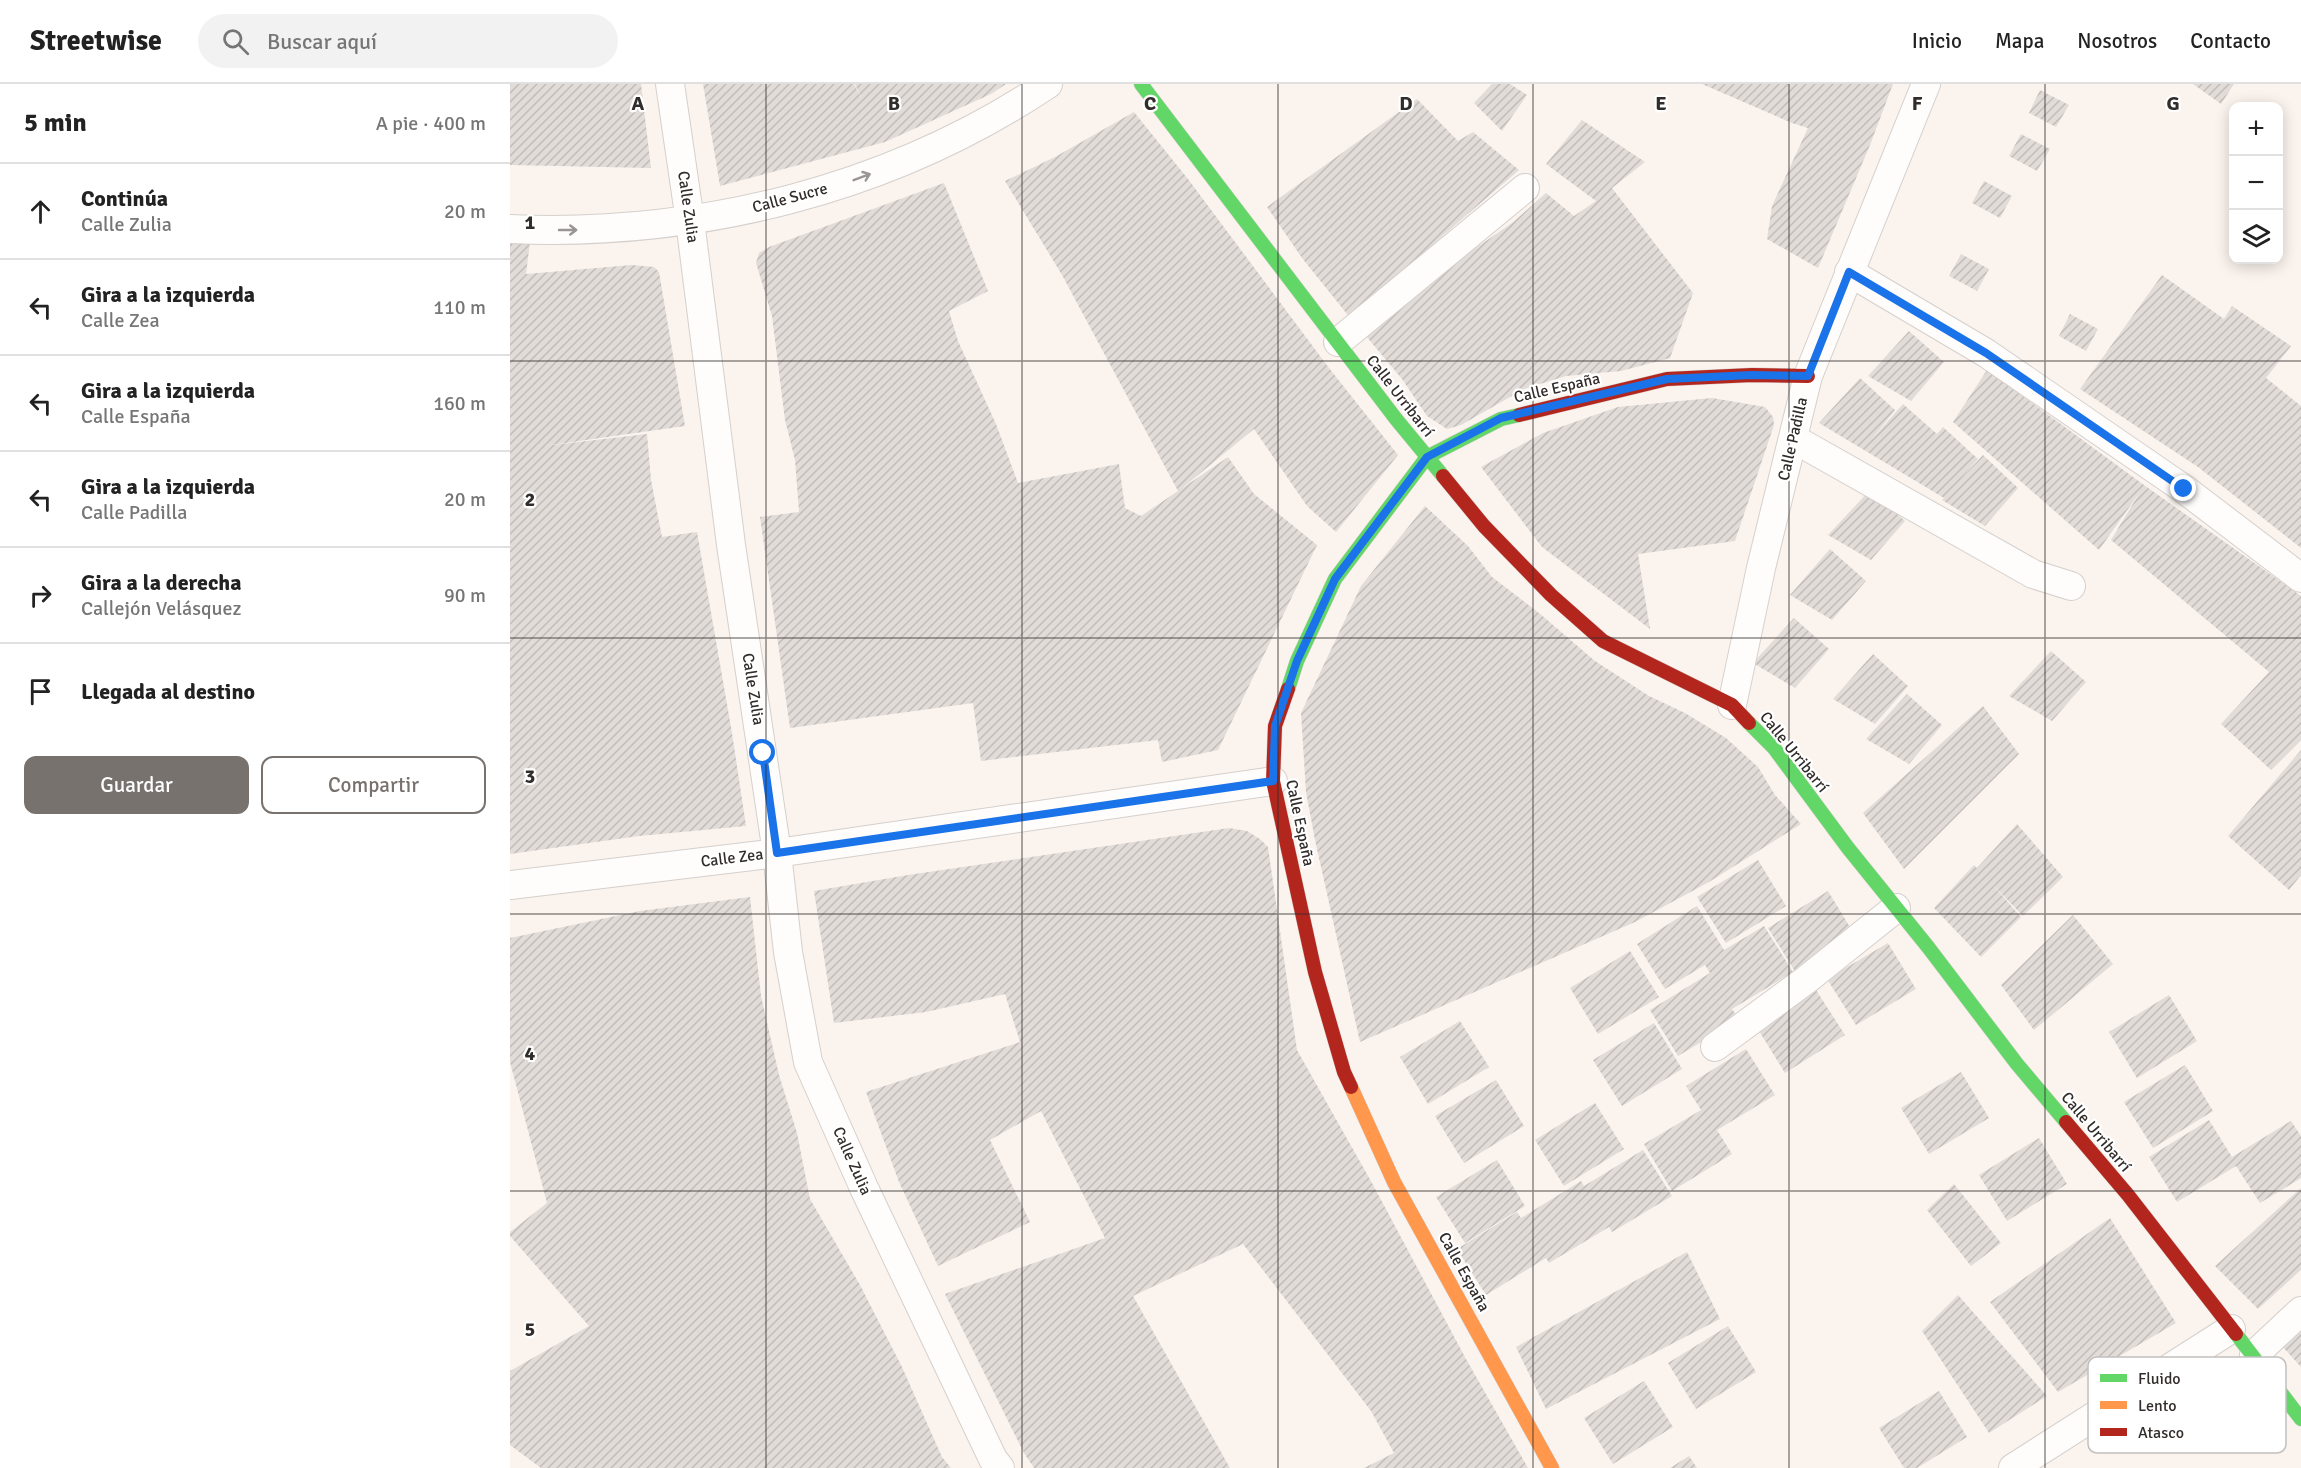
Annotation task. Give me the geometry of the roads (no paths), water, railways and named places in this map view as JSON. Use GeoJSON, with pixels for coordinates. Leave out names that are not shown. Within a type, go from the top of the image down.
{"type":"FeatureCollection","features":[{"type":"Feature","properties":{"kind":"street","name":"Calle Zulia"},"geometry":{"type":"LineString","coordinates":[[670,84],[690,221],[731,545],[777,853],[788,952],[808,1062],[864,1188],[988,1448],[1000,1468]]}},
{"type":"Feature","properties":{"kind":"street","name":"Calle Sucre"},"geometry":{"type":"LineString","coordinates":[[510,229],[607,229],[690,221],[765,206],[818,191],[910,158],[979,125],[1048,84]]}},
{"type":"Feature","properties":{"kind":"street","name":"Calle Urribarrí"},"geometry":{"type":"LineString","coordinates":[[1140,84],[1396,419],[1484,526],[1551,595],[1603,641],[1732,705],[1774,748],[1848,848],[2017,1064],[2128,1195],[2231,1329],[2254,1355]]}},
{"type":"Feature","properties":{"kind":"street","name":"Calle Padilla"},"geometry":{"type":"LineString","coordinates":[[1732,705],[1761,568],[1808,376],[1926,84]]}},
{"type":"Feature","properties":{"kind":"street"},"geometry":{"type":"LineString","coordinates":[[1338,342],[1525,188]]}},
{"type":"Feature","properties":{"kind":"street"},"geometry":{"type":"LineString","coordinates":[[1849,272],[1986,353],[2184,489],[2301,578]]}},
{"type":"Feature","properties":{"kind":"street","name":"Calle España"},"geometry":{"type":"LineString","coordinates":[[1552,1468],[1394,1182],[1344,1072],[1315,972],[1273,781],[1275,726],[1297,661],[1335,579],[1427,457],[1501,418],[1667,379],[1752,375],[1808,376]]}},
{"type":"Feature","properties":{"kind":"street"},"geometry":{"type":"LineString","coordinates":[[1794,439],[2033,574],[2071,586]]}},
{"type":"Feature","properties":{"kind":"street","name":"Calle Zea"},"geometry":{"type":"LineString","coordinates":[[510,885],[777,853],[1273,781]]}},
{"type":"Feature","properties":{"kind":"street"},"geometry":{"type":"LineString","coordinates":[[1715,1047],[1806,980],[1896,908]]}},
{"type":"Feature","properties":{"kind":"street"},"geometry":{"type":"LineString","coordinates":[[2254,1355],[2301,1311]]}},
{"type":"Feature","properties":{"kind":"street"},"geometry":{"type":"LineString","coordinates":[[2187,1357],[2231,1329]]}},
{"type":"Feature","properties":{"kind":"street","name":"Calle Urribarrí"},"geometry":{"type":"LineString","coordinates":[[2286,1399],[2301,1419]]}},
{"type":"Feature","properties":{"kind":"street"},"geometry":{"type":"LineString","coordinates":[[2013,1468],[2088,1420]]}}]}
